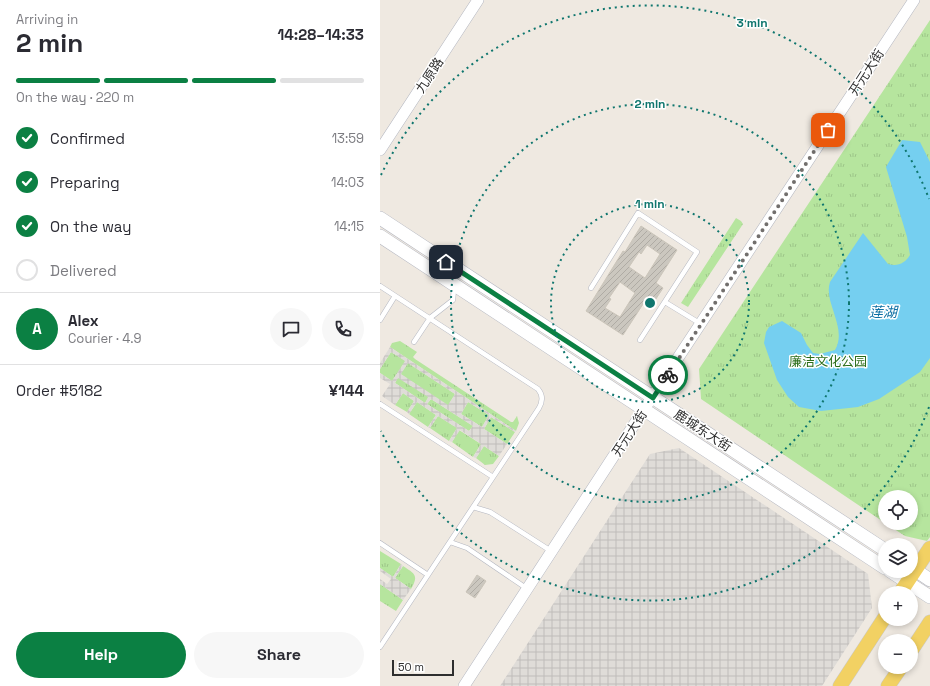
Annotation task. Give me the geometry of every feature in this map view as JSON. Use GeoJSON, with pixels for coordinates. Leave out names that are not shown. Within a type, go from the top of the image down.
{"type":"FeatureCollection","features":[{"type":"Feature","properties":{"kind":"main road","name":"鹿城东大街"},"geometry":{"type":"LineString","coordinates":[[380,218],[878,545]]}},
{"type":"Feature","properties":{"kind":"main road","name":"鹿城东大街"},"geometry":{"type":"LineString","coordinates":[[380,236],[878,563]]}},
{"type":"Feature","properties":{"kind":"main road"},"geometry":{"type":"LineString","coordinates":[[918,563],[930,548]]}},
{"type":"Feature","properties":{"kind":"main road"},"geometry":{"type":"LineString","coordinates":[[918,572],[930,580]]}},
{"type":"Feature","properties":{"kind":"main road"},"geometry":{"type":"LineString","coordinates":[[896,578],[902,586]]}},
{"type":"Feature","properties":{"kind":"main road"},"geometry":{"type":"LineString","coordinates":[[918,593],[930,597]]}},
{"type":"Feature","properties":{"kind":"main road"},"geometry":{"type":"LineString","coordinates":[[918,640],[930,622]]}},
{"type":"Feature","properties":{"kind":"main road"},"geometry":{"type":"LineString","coordinates":[[840,686],[879,626]]}},
{"type":"Feature","properties":{"kind":"main road"},"geometry":{"type":"LineString","coordinates":[[888,686],[896,674]]}},
{"type":"Feature","properties":{"kind":"street","name":"九原路"},"geometry":{"type":"LineString","coordinates":[[380,150],[478,0]]}},
{"type":"Feature","properties":{"kind":"street","name":"开元大街"},"geometry":{"type":"LineString","coordinates":[[464,686],[914,0]]}},
{"type":"Feature","properties":{"kind":"lane"},"geometry":{"type":"LineString","coordinates":[[591,288],[638,213],[697,252],[640,340]]}},
{"type":"Feature","properties":{"kind":"lane"},"geometry":{"type":"LineString","coordinates":[[414,342],[430,318],[453,300],[454,284]]}},
{"type":"Feature","properties":{"kind":"lane"},"geometry":{"type":"LineString","coordinates":[[380,286],[538,389],[541,394],[542,401],[539,408],[380,646]]}},
{"type":"Feature","properties":{"kind":"lane"},"geometry":{"type":"LineString","coordinates":[[380,320],[395,296]]}},
{"type":"Feature","properties":{"kind":"lane"},"geometry":{"type":"LineString","coordinates":[[665,302],[701,324]]}},
{"type":"Feature","properties":{"kind":"lane"},"geometry":{"type":"LineString","coordinates":[[380,404],[493,477]]}},
{"type":"Feature","properties":{"kind":"lane"},"geometry":{"type":"LineString","coordinates":[[473,507],[490,512],[551,550],[550,554]]}},
{"type":"Feature","properties":{"kind":"lane"},"geometry":{"type":"LineString","coordinates":[[450,542],[467,548],[527,588],[525,592]]}},
{"type":"Feature","properties":{"kind":"lane"},"geometry":{"type":"LineString","coordinates":[[380,543],[428,575]]}},
{"type":"Feature","properties":{"kind":"green space","name":"廉洁文化公园"},"geometry":{"type":"Polygon","coordinates":[[[930,20],[930,537],[927,541],[905,536],[896,530],[918,530],[918,490],[878,490],[878,518],[701,399],[699,369],[930,20]]]}},
{"type":"Feature","properties":{"kind":"green space"},"geometry":{"type":"Polygon","coordinates":[[[736,218],[743,224],[688,307],[681,303],[736,218]]]}},
{"type":"Feature","properties":{"kind":"green space"},"geometry":{"type":"Polygon","coordinates":[[[400,341],[417,352],[413,357],[415,359],[511,422],[513,422],[517,416],[519,423],[516,431],[390,347],[392,343],[400,341]]]}},
{"type":"Feature","properties":{"kind":"green space"},"geometry":{"type":"Polygon","coordinates":[[[391,352],[406,361],[392,381],[380,373],[380,369],[391,352]]]}},
{"type":"Feature","properties":{"kind":"green space"},"geometry":{"type":"Polygon","coordinates":[[[408,363],[455,394],[448,406],[400,374],[408,363]]]}},
{"type":"Feature","properties":{"kind":"green space"},"geometry":{"type":"Polygon","coordinates":[[[398,377],[429,397],[425,403],[395,383],[398,377]]]}},
{"type":"Feature","properties":{"kind":"green space"},"geometry":{"type":"Polygon","coordinates":[[[403,393],[414,401],[407,412],[395,405],[403,393]]]}},
{"type":"Feature","properties":{"kind":"green space"},"geometry":{"type":"Polygon","coordinates":[[[431,399],[473,426],[469,431],[427,404],[431,399]]]}},
{"type":"Feature","properties":{"kind":"green space"},"geometry":{"type":"Polygon","coordinates":[[[417,402],[436,415],[428,427],[409,414],[417,402]]]}},
{"type":"Feature","properties":{"kind":"green space"},"geometry":{"type":"Polygon","coordinates":[[[468,402],[489,415],[482,427],[461,414],[468,402]]]}},
{"type":"Feature","properties":{"kind":"green space"},"geometry":{"type":"Polygon","coordinates":[[[438,416],[457,428],[449,441],[430,428],[438,416]]]}},
{"type":"Feature","properties":{"kind":"green space"},"geometry":{"type":"Polygon","coordinates":[[[491,417],[515,432],[507,444],[484,429],[491,417]]]}},
{"type":"Feature","properties":{"kind":"green space"},"geometry":{"type":"Polygon","coordinates":[[[459,430],[481,444],[473,457],[452,442],[459,430]]]}},
{"type":"Feature","properties":{"kind":"green space"},"geometry":{"type":"Polygon","coordinates":[[[484,446],[499,456],[493,464],[485,465],[476,458],[484,446]]]}},
{"type":"Feature","properties":{"kind":"green space"},"geometry":{"type":"Polygon","coordinates":[[[380,551],[401,564],[393,577],[380,568],[380,551]]]}},
{"type":"Feature","properties":{"kind":"green space"},"geometry":{"type":"Polygon","coordinates":[[[403,566],[414,575],[415,581],[411,589],[395,578],[403,566]]]}},
{"type":"Feature","properties":{"kind":"green space"},"geometry":{"type":"Polygon","coordinates":[[[380,584],[403,600],[396,611],[380,601],[380,584]]]}},
{"type":"Feature","properties":{"kind":"shaded area"},"geometry":{"type":"Polygon","coordinates":[[[390,347],[516,431],[515,432],[491,417],[484,429],[507,444],[499,456],[484,446],[476,458],[473,457],[481,444],[460,430],[452,442],[449,441],[457,428],[438,416],[430,428],[428,427],[436,415],[417,402],[409,414],[407,412],[414,401],[403,393],[395,405],[382,396],[390,384],[380,378],[380,373],[392,381],[405,361],[391,352],[380,369],[380,363],[390,347]],[[408,363],[401,374],[448,405],[455,394],[408,363]],[[398,378],[395,383],[425,403],[428,397],[398,378]],[[431,399],[427,404],[469,431],[473,426],[431,399]],[[468,402],[461,414],[482,427],[489,415],[468,402]]]}},
{"type":"Feature","properties":{"kind":"shaded area"},"geometry":{"type":"Polygon","coordinates":[[[679,448],[868,574],[872,608],[822,686],[500,686],[650,454],[679,448]]]}},
{"type":"Feature","properties":{"kind":"shaded area"},"geometry":{"type":"Polygon","coordinates":[[[401,564],[403,566],[395,578],[411,589],[403,600],[380,584],[380,579],[387,584],[391,579],[380,571],[380,568],[393,577],[401,564]]]}},
{"type":"Feature","properties":{"kind":"water","name":"莲湖"},"geometry":{"type":"Polygon","coordinates":[[[902,140],[920,142],[930,162],[930,358],[920,372],[879,399],[858,407],[821,411],[799,407],[788,397],[777,380],[764,343],[766,332],[769,327],[782,321],[801,333],[813,353],[820,354],[835,350],[839,333],[830,298],[830,282],[863,233],[888,264],[898,265],[908,258],[910,255],[907,237],[886,167],[902,140]]]}},
{"type":"Feature","properties":{"kind":"building"},"geometry":{"type":"Polygon","coordinates":[[[641,226],[677,250],[656,283],[663,288],[652,305],[645,301],[623,335],[586,311],[623,251],[625,252],[641,226]],[[647,245],[641,254],[639,252],[629,267],[645,278],[660,254],[647,245]],[[620,282],[609,298],[611,299],[605,308],[620,317],[635,293],[620,282]]]}},
{"type":"Feature","properties":{"kind":"building"},"geometry":{"type":"Polygon","coordinates":[[[477,575],[486,581],[475,598],[466,592],[477,575]]]}},
{"type":"Feature","properties":{"kind":"way so far"},"geometry":{"type":"LineString","coordinates":[[668,375],[828,130]]}},
{"type":"Feature","properties":{"kind":"route"},"geometry":{"type":"LineString","coordinates":[[446,262],[653,398],[668,375]]}}]}
